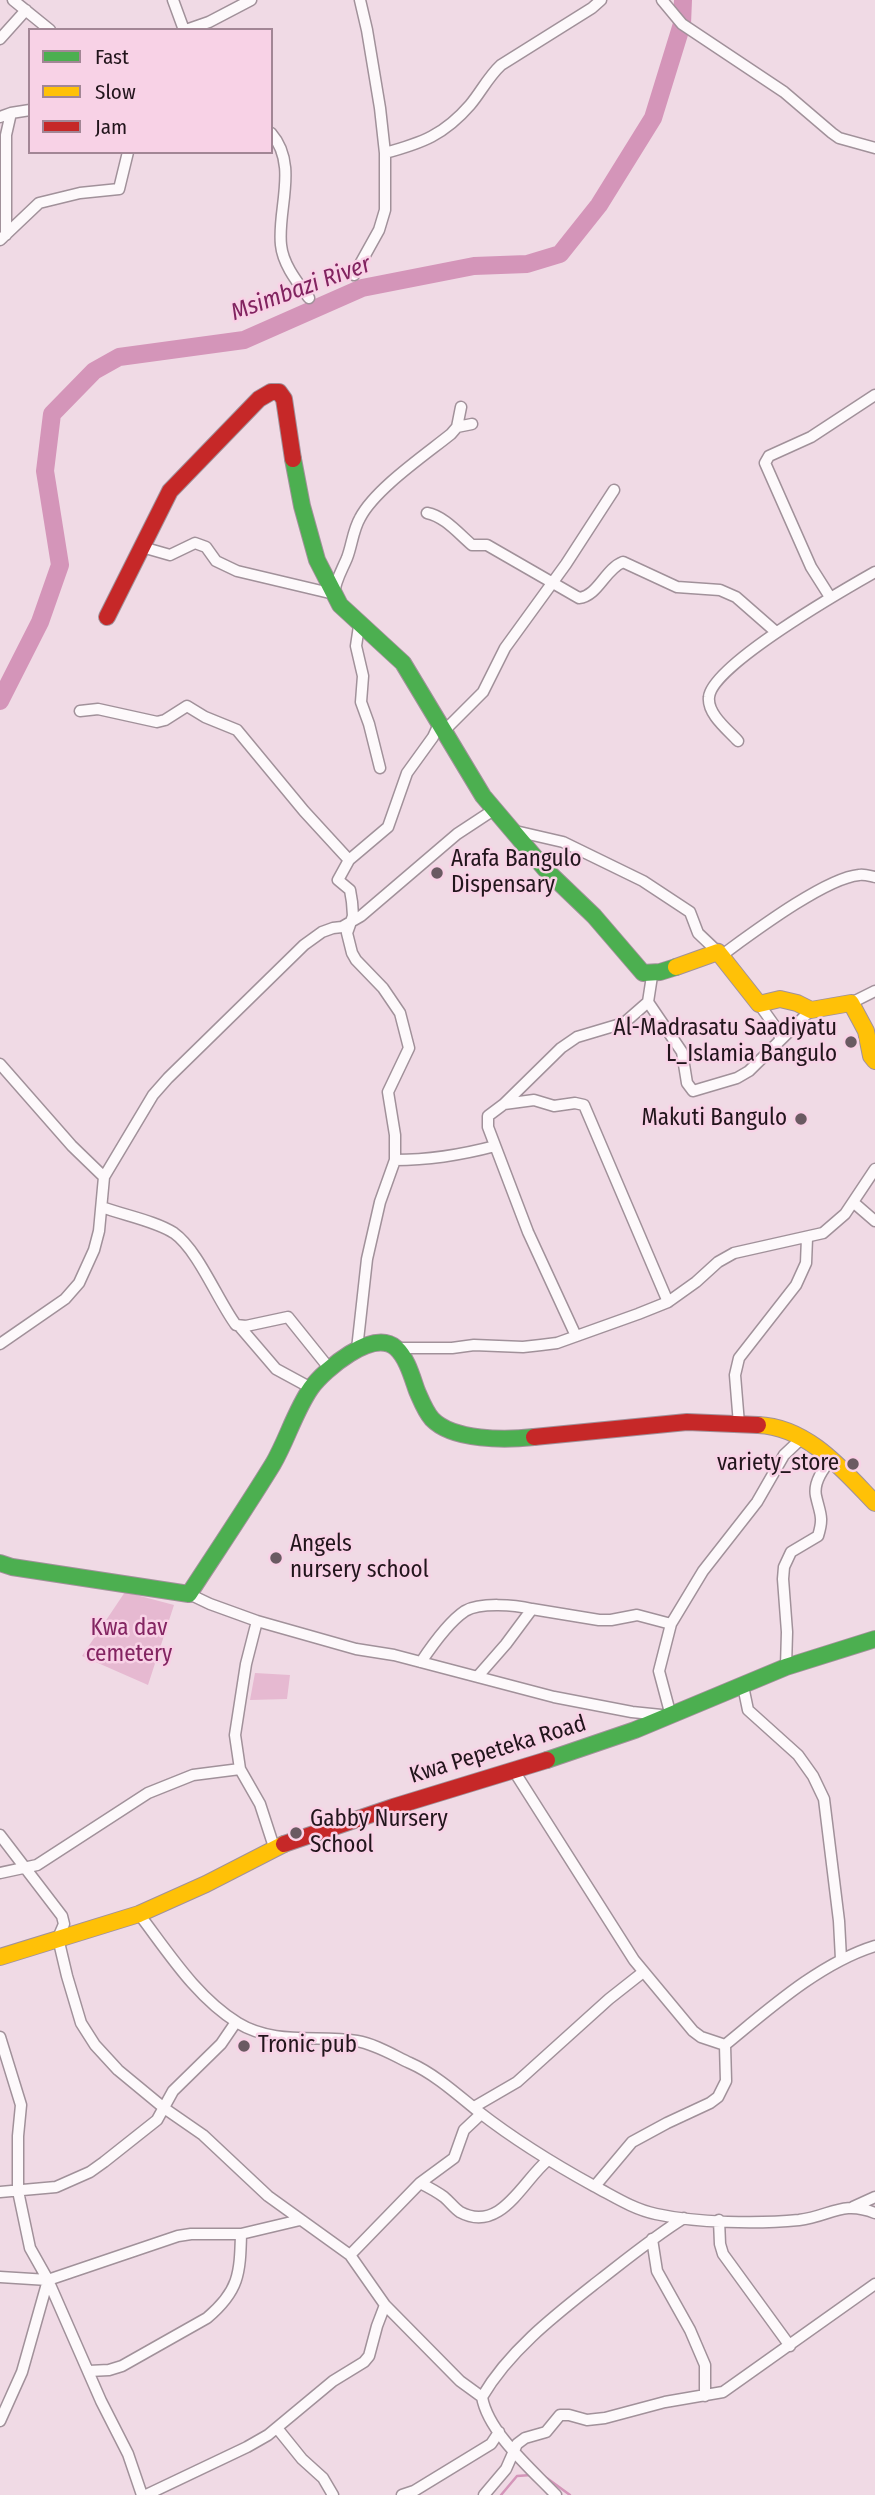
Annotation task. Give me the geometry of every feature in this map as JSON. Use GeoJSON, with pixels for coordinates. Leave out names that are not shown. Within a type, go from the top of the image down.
{"type":"FeatureCollection","features":[{"type":"Feature","properties":{"kind":"street"},"geometry":{"type":"LineString","coordinates":[[13,0],[48,28]]}},
{"type":"Feature","properties":{"kind":"street"},"geometry":{"type":"LineString","coordinates":[[173,0],[184,28]]}},
{"type":"Feature","properties":{"kind":"street"},"geometry":{"type":"LineString","coordinates":[[210,26],[251,0]]}},
{"type":"Feature","properties":{"kind":"street"},"geometry":{"type":"LineString","coordinates":[[354,275],[379,230],[385,209],[385,153],[360,0]]}},
{"type":"Feature","properties":{"kind":"street"},"geometry":{"type":"LineString","coordinates":[[385,153],[437,135],[470,105],[500,65],[601,0]]}},
{"type":"Feature","properties":{"kind":"street"},"geometry":{"type":"LineString","coordinates":[[662,0],[682,23],[784,92],[839,138],[875,148]]}},
{"type":"Feature","properties":{"kind":"street"},"geometry":{"type":"LineString","coordinates":[[0,39],[26,10]]}},
{"type":"Feature","properties":{"kind":"street"},"geometry":{"type":"LineString","coordinates":[[3,237],[6,115],[28,110]]}},
{"type":"Feature","properties":{"kind":"street"},"geometry":{"type":"LineString","coordinates":[[273,136],[281,150],[287,182],[281,246],[293,275],[309,299]]}},
{"type":"Feature","properties":{"kind":"street"},"geometry":{"type":"LineString","coordinates":[[3,237],[39,203],[80,193],[119,189],[128,154]]}},
{"type":"Feature","properties":{"kind":"street"},"geometry":{"type":"LineString","coordinates":[[107,617],[177,482],[259,399],[275,391],[284,399],[312,546],[339,604],[359,626],[377,637],[394,653],[422,692],[483,796],[545,869],[594,916],[643,973],[652,976],[698,957],[720,953],[820,890],[858,875],[875,877]]}},
{"type":"Feature","properties":{"kind":"street"},"geometry":{"type":"LineString","coordinates":[[830,597],[811,567],[765,463],[778,451],[811,437],[875,395]]}},
{"type":"Feature","properties":{"kind":"street"},"geometry":{"type":"LineString","coordinates":[[334,594],[335,583],[362,515],[394,479],[451,434],[457,427],[461,407]]}},
{"type":"Feature","properties":{"kind":"street"},"geometry":{"type":"LineString","coordinates":[[457,427],[472,424]]}},
{"type":"Feature","properties":{"kind":"street"},"geometry":{"type":"LineString","coordinates":[[358,1349],[362,1290],[369,1248],[380,1202],[395,1160],[395,1135],[388,1091],[409,1048],[400,1013],[383,988],[356,960],[348,937],[353,909],[350,892],[338,880],[349,860],[388,827],[407,774],[433,737],[484,692],[505,648],[553,583],[614,490]]}},
{"type":"Feature","properties":{"kind":"street"},"geometry":{"type":"LineString","coordinates":[[427,513],[450,526],[472,545],[487,545],[583,598],[610,570],[623,562],[677,587],[720,590],[736,597],[776,632]]}},
{"type":"Feature","properties":{"kind":"street"},"geometry":{"type":"LineString","coordinates":[[142,547],[170,555],[200,543],[216,561],[237,571],[334,594]]}},
{"type":"Feature","properties":{"kind":"street"},"geometry":{"type":"LineString","coordinates":[[738,741],[712,710],[709,695],[721,677],[776,632],[875,572]]}},
{"type":"Feature","properties":{"kind":"street"},"geometry":{"type":"LineString","coordinates":[[359,626],[356,646],[363,676],[361,702],[380,768]]}},
{"type":"Feature","properties":{"kind":"street"},"geometry":{"type":"LineString","coordinates":[[80,711],[98,709],[158,722],[187,706],[205,717],[232,727],[349,860]]}},
{"type":"Feature","properties":{"kind":"street"},"geometry":{"type":"LineString","coordinates":[[0,1344],[65,1299],[79,1283],[94,1250],[104,1177],[153,1095],[168,1078],[304,945],[322,932],[350,923],[381,901],[457,834],[495,809]]}},
{"type":"Feature","properties":{"kind":"street"},"geometry":{"type":"LineString","coordinates":[[511,830],[563,842],[643,881],[690,912],[698,933],[720,953],[779,1032],[780,1039]]}},
{"type":"Feature","properties":{"kind":"street"},"geometry":{"type":"LineString","coordinates":[[576,1336],[528,1232],[488,1127],[488,1116],[569,1042],[577,1037],[624,1023],[648,1002],[652,976]]}},
{"type":"Feature","properties":{"kind":"street"},"geometry":{"type":"LineString","coordinates":[[648,1002],[682,1052],[687,1083],[693,1091],[737,1078],[750,1071],[811,1010],[851,1003],[875,991]]}},
{"type":"Feature","properties":{"kind":"street"},"geometry":{"type":"LineString","coordinates":[[759,1004],[780,999],[811,1010]]}},
{"type":"Feature","properties":{"kind":"street"},"geometry":{"type":"LineString","coordinates":[[851,1003],[866,1031],[871,1056],[875,1061]]}},
{"type":"Feature","properties":{"kind":"street"},"geometry":{"type":"LineString","coordinates":[[0,1064],[72,1146],[104,1177]]}},
{"type":"Feature","properties":{"kind":"street"},"geometry":{"type":"LineString","coordinates":[[504,1104],[534,1100],[554,1105],[584,1105],[668,1302]]}},
{"type":"Feature","properties":{"kind":"street"},"geometry":{"type":"LineString","coordinates":[[395,1160],[429,1160],[495,1146]]}},
{"type":"Feature","properties":{"kind":"street"},"geometry":{"type":"LineString","coordinates":[[189,1594],[274,1462],[311,1388],[329,1368],[358,1349],[373,1344],[388,1344],[396,1348],[452,1348],[474,1345],[523,1347],[556,1343],[668,1302],[718,1262],[734,1253],[823,1233],[837,1223],[875,1170]]}},
{"type":"Feature","properties":{"kind":"street"},"geometry":{"type":"LineString","coordinates":[[853,1202],[875,1221]]}},
{"type":"Feature","properties":{"kind":"street"},"geometry":{"type":"LineString","coordinates":[[102,1207],[172,1232],[179,1238],[212,1284],[233,1321],[276,1369],[311,1388]]}},
{"type":"Feature","properties":{"kind":"street"},"geometry":{"type":"LineString","coordinates":[[739,1424],[735,1389],[737,1364],[747,1345],[796,1285],[806,1263],[807,1238]]}},
{"type":"Feature","properties":{"kind":"street"},"geometry":{"type":"LineString","coordinates":[[240,1327],[288,1317],[329,1368]]}},
{"type":"Feature","properties":{"kind":"street"},"geometry":{"type":"LineString","coordinates":[[396,1348],[433,1420],[446,1431],[509,1440],[687,1422],[765,1425],[794,1433],[832,1458],[875,1503]]}},
{"type":"Feature","properties":{"kind":"street"},"geometry":{"type":"LineString","coordinates":[[0,1563],[189,1594],[257,1621],[356,1649],[421,1662],[582,1703],[671,1716],[659,1671],[671,1624],[704,1571],[757,1502],[784,1455],[802,1438]]}},
{"type":"Feature","properties":{"kind":"street"},"geometry":{"type":"LineString","coordinates":[[786,1667],[784,1567],[791,1552],[818,1536],[822,1515],[816,1487],[832,1458]]}},
{"type":"Feature","properties":{"kind":"street"},"geometry":{"type":"LineString","coordinates":[[421,1662],[432,1646],[467,1610],[505,1605],[599,1620],[637,1615],[671,1624]]}},
{"type":"Feature","properties":{"kind":"street"},"geometry":{"type":"LineString","coordinates":[[478,1676],[532,1609]]}},
{"type":"Feature","properties":{"kind":"street"},"geometry":{"type":"LineString","coordinates":[[257,1621],[246,1664],[235,1735],[240,1769],[260,1804],[274,1847]]}},
{"type":"Feature","properties":{"kind":"street","name":"Kwa Pepeteka Road"},"geometry":{"type":"LineString","coordinates":[[0,1957],[139,1914],[206,1884],[274,1847],[393,1807],[514,1771],[671,1716],[786,1667],[875,1639]]}},
{"type":"Feature","properties":{"kind":"street"},"geometry":{"type":"LineString","coordinates":[[743,1686],[748,1710],[799,1755],[824,1799],[841,1959]]}},
{"type":"Feature","properties":{"kind":"street"},"geometry":{"type":"LineString","coordinates":[[0,1873],[37,1865],[148,1793],[193,1774],[240,1769]]}},
{"type":"Feature","properties":{"kind":"street"},"geometry":{"type":"LineString","coordinates":[[514,1771],[642,1973],[692,2031],[725,2045]]}},
{"type":"Feature","properties":{"kind":"street"},"geometry":{"type":"LineString","coordinates":[[0,1835],[62,1916],[64,1924],[58,1938],[81,2023],[88,2035],[118,2070],[164,2108],[203,2135],[268,2196],[350,2255],[385,2305],[460,2381],[482,2397],[487,2413],[499,2432],[556,2495]]}},
{"type":"Feature","properties":{"kind":"street"},"geometry":{"type":"LineString","coordinates":[[139,1914],[194,1986],[236,2022],[258,2033],[281,2037],[357,2041],[373,2045],[423,2070],[548,2160],[632,2207],[656,2214],[719,2220],[799,2220],[823,2216],[844,2207],[875,2213]]}},
{"type":"Feature","properties":{"kind":"street"},"geometry":{"type":"LineString","coordinates":[[725,2045],[779,2001],[841,1959],[875,1946]]}},
{"type":"Feature","properties":{"kind":"street"},"geometry":{"type":"LineString","coordinates":[[350,2255],[420,2183],[454,2158],[464,2130],[477,2110],[517,2082],[608,1999],[642,1973]]}},
{"type":"Feature","properties":{"kind":"street"},"geometry":{"type":"LineString","coordinates":[[0,2192],[56,2187],[90,2172],[157,2120],[173,2091],[220,2044],[236,2022]]}},
{"type":"Feature","properties":{"kind":"street"},"geometry":{"type":"LineString","coordinates":[[0,2036],[21,2105],[18,2191],[30,2248],[128,2454],[144,2495],[247,2447],[277,2428],[333,2381],[367,2360],[385,2305]]}},
{"type":"Feature","properties":{"kind":"street"},"geometry":{"type":"LineString","coordinates":[[595,2186],[640,2136],[718,2097],[726,2081],[725,2045]]}},
{"type":"Feature","properties":{"kind":"street"},"geometry":{"type":"LineString","coordinates":[[420,2183],[443,2196],[461,2213],[475,2217],[490,2215],[514,2200],[533,2174],[548,2160]]}},
{"type":"Feature","properties":{"kind":"street"},"geometry":{"type":"LineString","coordinates":[[853,2207],[875,2197]]}},
{"type":"Feature","properties":{"kind":"street"},"geometry":{"type":"LineString","coordinates":[[482,2397],[504,2365],[561,2310],[652,2239],[684,2218]]}},
{"type":"Feature","properties":{"kind":"street"},"geometry":{"type":"LineString","coordinates":[[0,2277],[47,2280],[178,2236],[241,2234],[300,2220]]}},
{"type":"Feature","properties":{"kind":"street"},"geometry":{"type":"LineString","coordinates":[[719,2220],[723,2254],[790,2346]]}},
{"type":"Feature","properties":{"kind":"street"},"geometry":{"type":"LineString","coordinates":[[89,2371],[122,2366],[207,2318],[220,2307],[233,2291],[239,2274],[241,2234]]}},
{"type":"Feature","properties":{"kind":"street"},"geometry":{"type":"LineString","coordinates":[[652,2239],[657,2271],[690,2330],[705,2365],[705,2396]]}},
{"type":"Feature","properties":{"kind":"street"},"geometry":{"type":"LineString","coordinates":[[0,2421],[22,2372],[47,2280]]}},
{"type":"Feature","properties":{"kind":"street"},"geometry":{"type":"LineString","coordinates":[[484,2495],[506,2469],[521,2441],[546,2432],[560,2415],[569,2414],[587,2420],[605,2418],[665,2402],[723,2392],[875,2284]]}},
{"type":"Feature","properties":{"kind":"street"},"geometry":{"type":"LineString","coordinates":[[277,2428],[302,2459],[323,2477],[332,2495]]}},
{"type":"Feature","properties":{"kind":"street"},"geometry":{"type":"LineString","coordinates":[[402,2495],[414,2491],[491,2444],[499,2432]]}},
{"type":"Feature","properties":{"kind":"green space","name":"Kwa dav cemetery"},"geometry":{"type":"Polygon","coordinates":[[[125,1592],[174,1605],[148,1685],[82,1656],[125,1592]]]}},
{"type":"Feature","properties":{"kind":"green space"},"geometry":{"type":"Polygon","coordinates":[[[255,1673],[290,1675],[287,1699],[250,1700],[255,1673]]]}},
{"type":"Feature","properties":{"kind":"waterway","name":"Msimbazi River"},"geometry":{"type":"LineString","coordinates":[[0,701],[40,622],[60,565],[45,471],[52,414],[94,371],[119,357],[244,340],[362,288],[474,266],[527,264],[560,254],[599,205],[653,118],[682,24],[683,0]]}},
{"type":"Feature","properties":{"kind":"waterway"},"geometry":{"type":"LineString","coordinates":[[501,2495],[517,2476],[531,2475]]}},
{"type":"Feature","properties":{"kind":"waterway"},"geometry":{"type":"LineString","coordinates":[[544,2476],[570,2495]]}},
{"type":"Feature","properties":{"kind":"traffic: fast"},"geometry":{"type":"LineString","coordinates":[[293,459],[302,506],[317,560],[340,605],[403,663],[483,796],[545,869],[594,916],[643,973],[676,967]]}},
{"type":"Feature","properties":{"kind":"traffic: fast"},"geometry":{"type":"LineString","coordinates":[[0,1563],[189,1594],[273,1464],[311,1388],[338,1362],[362,1347],[375,1343],[386,1343],[400,1352],[425,1409],[441,1426],[453,1432],[480,1437],[534,1437]]}},
{"type":"Feature","properties":{"kind":"traffic: fast"},"geometry":{"type":"LineString","coordinates":[[547,1760],[635,1730],[786,1667],[875,1639]]}},
{"type":"Feature","properties":{"kind":"traffic: slow"},"geometry":{"type":"LineString","coordinates":[[676,967],[718,952],[759,1004],[780,999],[811,1010],[851,1003],[866,1031],[871,1056],[875,1061]]}},
{"type":"Feature","properties":{"kind":"traffic: slow"},"geometry":{"type":"LineString","coordinates":[[758,1425],[793,1433],[809,1442],[837,1464],[875,1503]]}},
{"type":"Feature","properties":{"kind":"traffic: slow"},"geometry":{"type":"LineString","coordinates":[[0,1957],[139,1914],[206,1884],[284,1844]]}},
{"type":"Feature","properties":{"kind":"traffic: jam"},"geometry":{"type":"LineString","coordinates":[[107,617],[170,491],[259,399],[271,392],[279,392],[284,399],[293,459]]}},
{"type":"Feature","properties":{"kind":"traffic: jam"},"geometry":{"type":"LineString","coordinates":[[534,1437],[687,1422],[758,1425]]}},
{"type":"Feature","properties":{"kind":"traffic: jam"},"geometry":{"type":"LineString","coordinates":[[284,1844],[547,1760]]}},
{"type":"Feature","properties":{"kind":"place","name":"Arafa Bangulo Dispensary"},"geometry":{"type":"Point","coordinates":[437,873]}},
{"type":"Feature","properties":{"kind":"place","name":"Al-Madrasatu Saadiyatu L_Islamia Bangulo"},"geometry":{"type":"Point","coordinates":[851,1042]}},
{"type":"Feature","properties":{"kind":"place","name":"Makuti Bangulo"},"geometry":{"type":"Point","coordinates":[801,1119]}},
{"type":"Feature","properties":{"kind":"place","name":"variety_store"},"geometry":{"type":"Point","coordinates":[853,1464]}},
{"type":"Feature","properties":{"kind":"place","name":"Angels nursery school"},"geometry":{"type":"Point","coordinates":[276,1558]}},
{"type":"Feature","properties":{"kind":"place","name":"Gabby Nursery School"},"geometry":{"type":"Point","coordinates":[296,1833]}},
{"type":"Feature","properties":{"kind":"place","name":"Tronic pub"},"geometry":{"type":"Point","coordinates":[244,2046]}}]}
